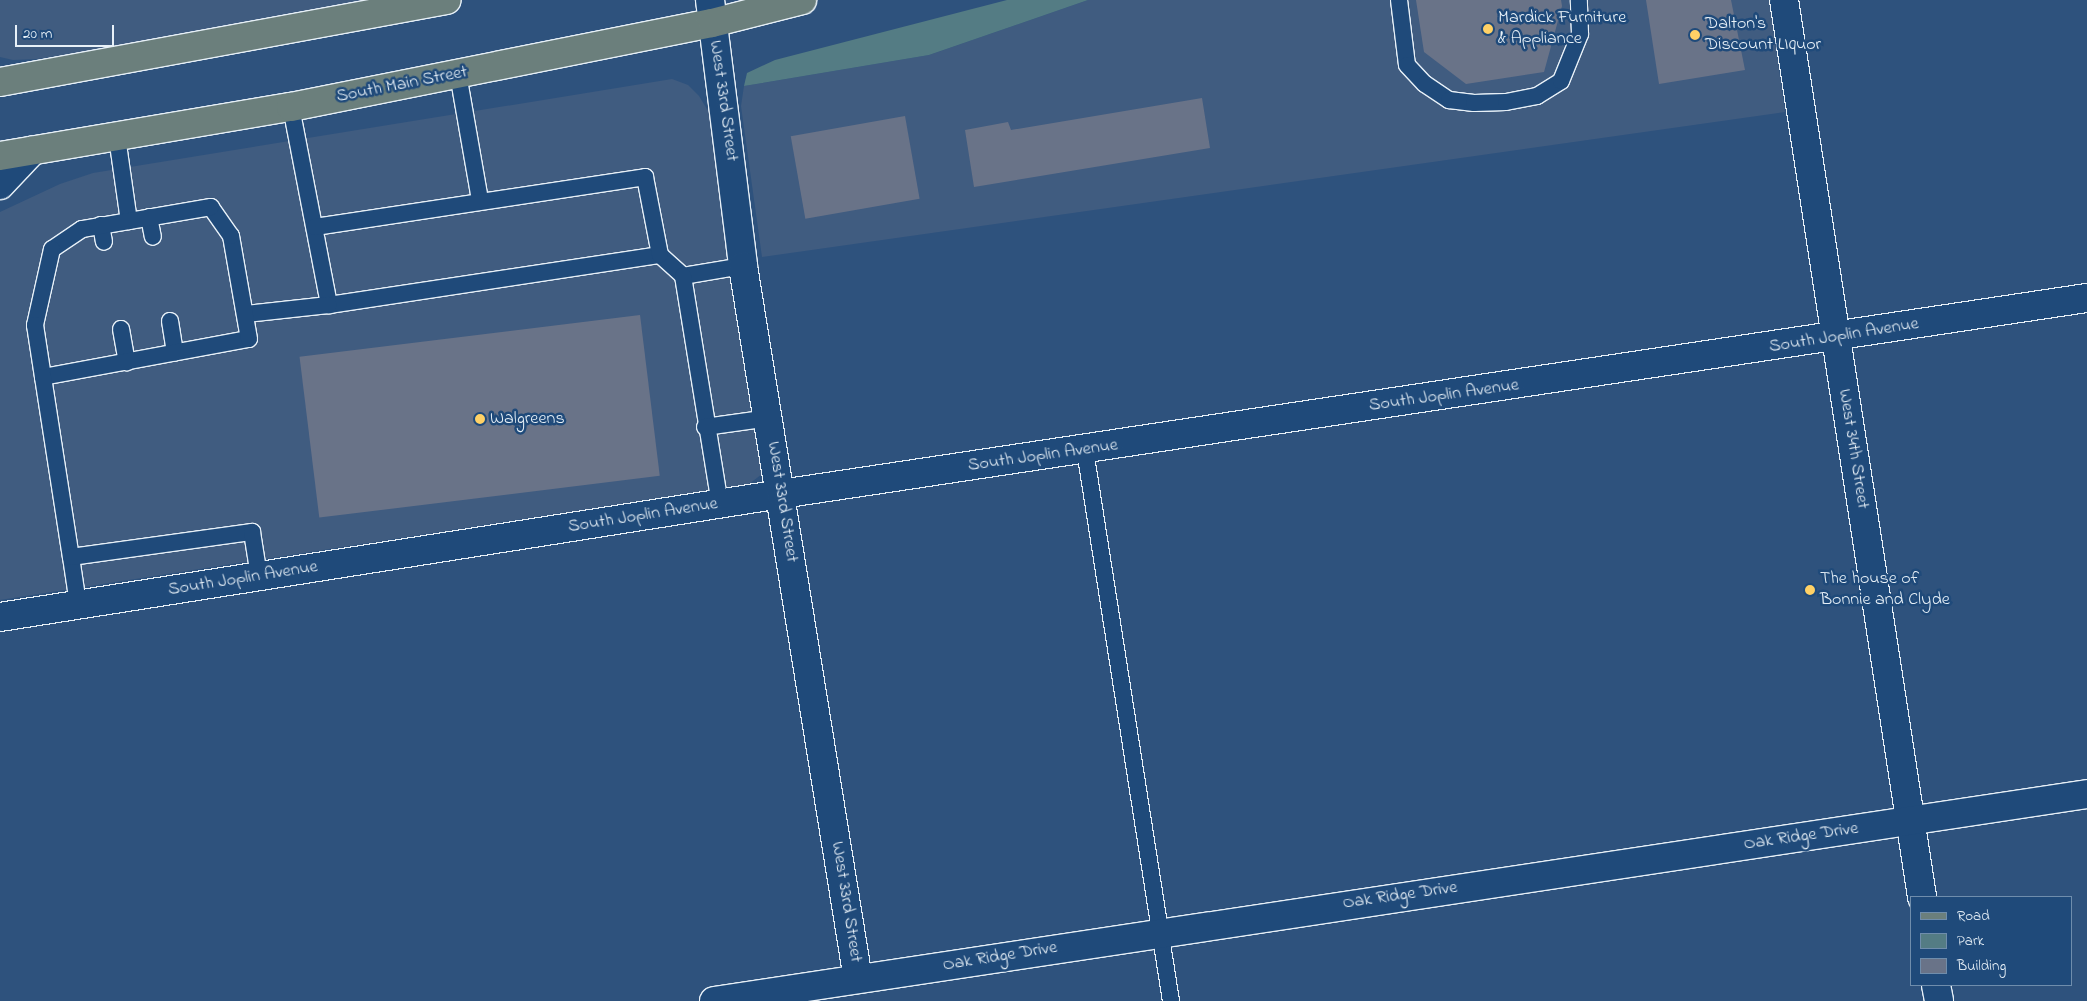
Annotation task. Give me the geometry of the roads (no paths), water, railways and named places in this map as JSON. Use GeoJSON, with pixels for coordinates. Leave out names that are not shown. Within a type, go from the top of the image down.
{"type":"FeatureCollection","features":[{"type":"Feature","properties":{"kind":"main road"},"geometry":{"type":"LineString","coordinates":[[0,82],[447,0]]}},
{"type":"Feature","properties":{"kind":"main road","name":"South Main Street"},"geometry":{"type":"LineString","coordinates":[[0,156],[291,107],[458,74],[711,12],[802,0]]}},
{"type":"Feature","properties":{"kind":"street","name":"West 34th Street"},"geometry":{"type":"LineString","coordinates":[[1784,0],[1922,896]]}},
{"type":"Feature","properties":{"kind":"street","name":"West 33rd Street"},"geometry":{"type":"LineString","coordinates":[[711,12],[743,266],[858,979]]}},
{"type":"Feature","properties":{"kind":"street"},"geometry":{"type":"LineString","coordinates":[[0,67],[46,73]]}},
{"type":"Feature","properties":{"kind":"street"},"geometry":{"type":"LineString","coordinates":[[0,185],[32,151]]}},
{"type":"Feature","properties":{"kind":"street","name":"South Joplin Avenue"},"geometry":{"type":"LineString","coordinates":[[0,617],[781,494],[1836,338],[2087,298]]}},
{"type":"Feature","properties":{"kind":"street","name":"Oak Ridge Drive"},"geometry":{"type":"LineString","coordinates":[[714,1001],[1159,931],[2087,794]]}},
{"type":"Feature","properties":{"kind":"street"},"geometry":{"type":"LineString","coordinates":[[1936,986],[1938,1001]]}},
{"type":"Feature","properties":{"kind":"lane"},"geometry":{"type":"LineString","coordinates":[[1399,0],[1408,65],[1425,84],[1448,100],[1474,103],[1506,102],[1537,96],[1562,81],[1580,34],[1579,0]]}},
{"type":"Feature","properties":{"kind":"lane"},"geometry":{"type":"LineString","coordinates":[[458,74],[480,200]]}},
{"type":"Feature","properties":{"kind":"lane"},"geometry":{"type":"LineString","coordinates":[[291,107],[329,305]]}},
{"type":"Feature","properties":{"kind":"lane"},"geometry":{"type":"LineString","coordinates":[[117,137],[128,221]]}},
{"type":"Feature","properties":{"kind":"lane"},"geometry":{"type":"LineString","coordinates":[[315,227],[480,200],[645,177],[660,255],[683,276],[720,504]]}},
{"type":"Feature","properties":{"kind":"lane"},"geometry":{"type":"LineString","coordinates":[[43,377],[249,339],[231,236],[211,206],[82,229],[52,249],[35,325],[43,377],[71,557],[78,604]]}},
{"type":"Feature","properties":{"kind":"lane"},"geometry":{"type":"LineString","coordinates":[[150,217],[153,237]]}},
{"type":"Feature","properties":{"kind":"lane"},"geometry":{"type":"LineString","coordinates":[[101,225],[104,242]]}},
{"type":"Feature","properties":{"kind":"lane"},"geometry":{"type":"LineString","coordinates":[[246,314],[329,305],[660,255]]}},
{"type":"Feature","properties":{"kind":"lane"},"geometry":{"type":"LineString","coordinates":[[683,276],[743,266]]}},
{"type":"Feature","properties":{"kind":"lane"},"geometry":{"type":"LineString","coordinates":[[170,321],[175,353]]}},
{"type":"Feature","properties":{"kind":"lane"},"geometry":{"type":"LineString","coordinates":[[121,329],[127,362]]}},
{"type":"Feature","properties":{"kind":"lane"},"geometry":{"type":"LineString","coordinates":[[706,427],[769,418]]}},
{"type":"Feature","properties":{"kind":"lane"},"geometry":{"type":"LineString","coordinates":[[1085,450],[1171,1001]]}},
{"type":"Feature","properties":{"kind":"lane"},"geometry":{"type":"LineString","coordinates":[[71,557],[252,532],[259,576]]}},
{"type":"Feature","properties":{"kind":"place","name":"Mardick Furniture & Appliance"},"geometry":{"type":"Point","coordinates":[1488,29]}},
{"type":"Feature","properties":{"kind":"place","name":"Dalton's Discount LIquor"},"geometry":{"type":"Point","coordinates":[1695,35]}},
{"type":"Feature","properties":{"kind":"place","name":"Walgreens"},"geometry":{"type":"Point","coordinates":[480,419]}},
{"type":"Feature","properties":{"kind":"place","name":"The house of Bonnie and Clyde"},"geometry":{"type":"Point","coordinates":[1810,590]}}]}
